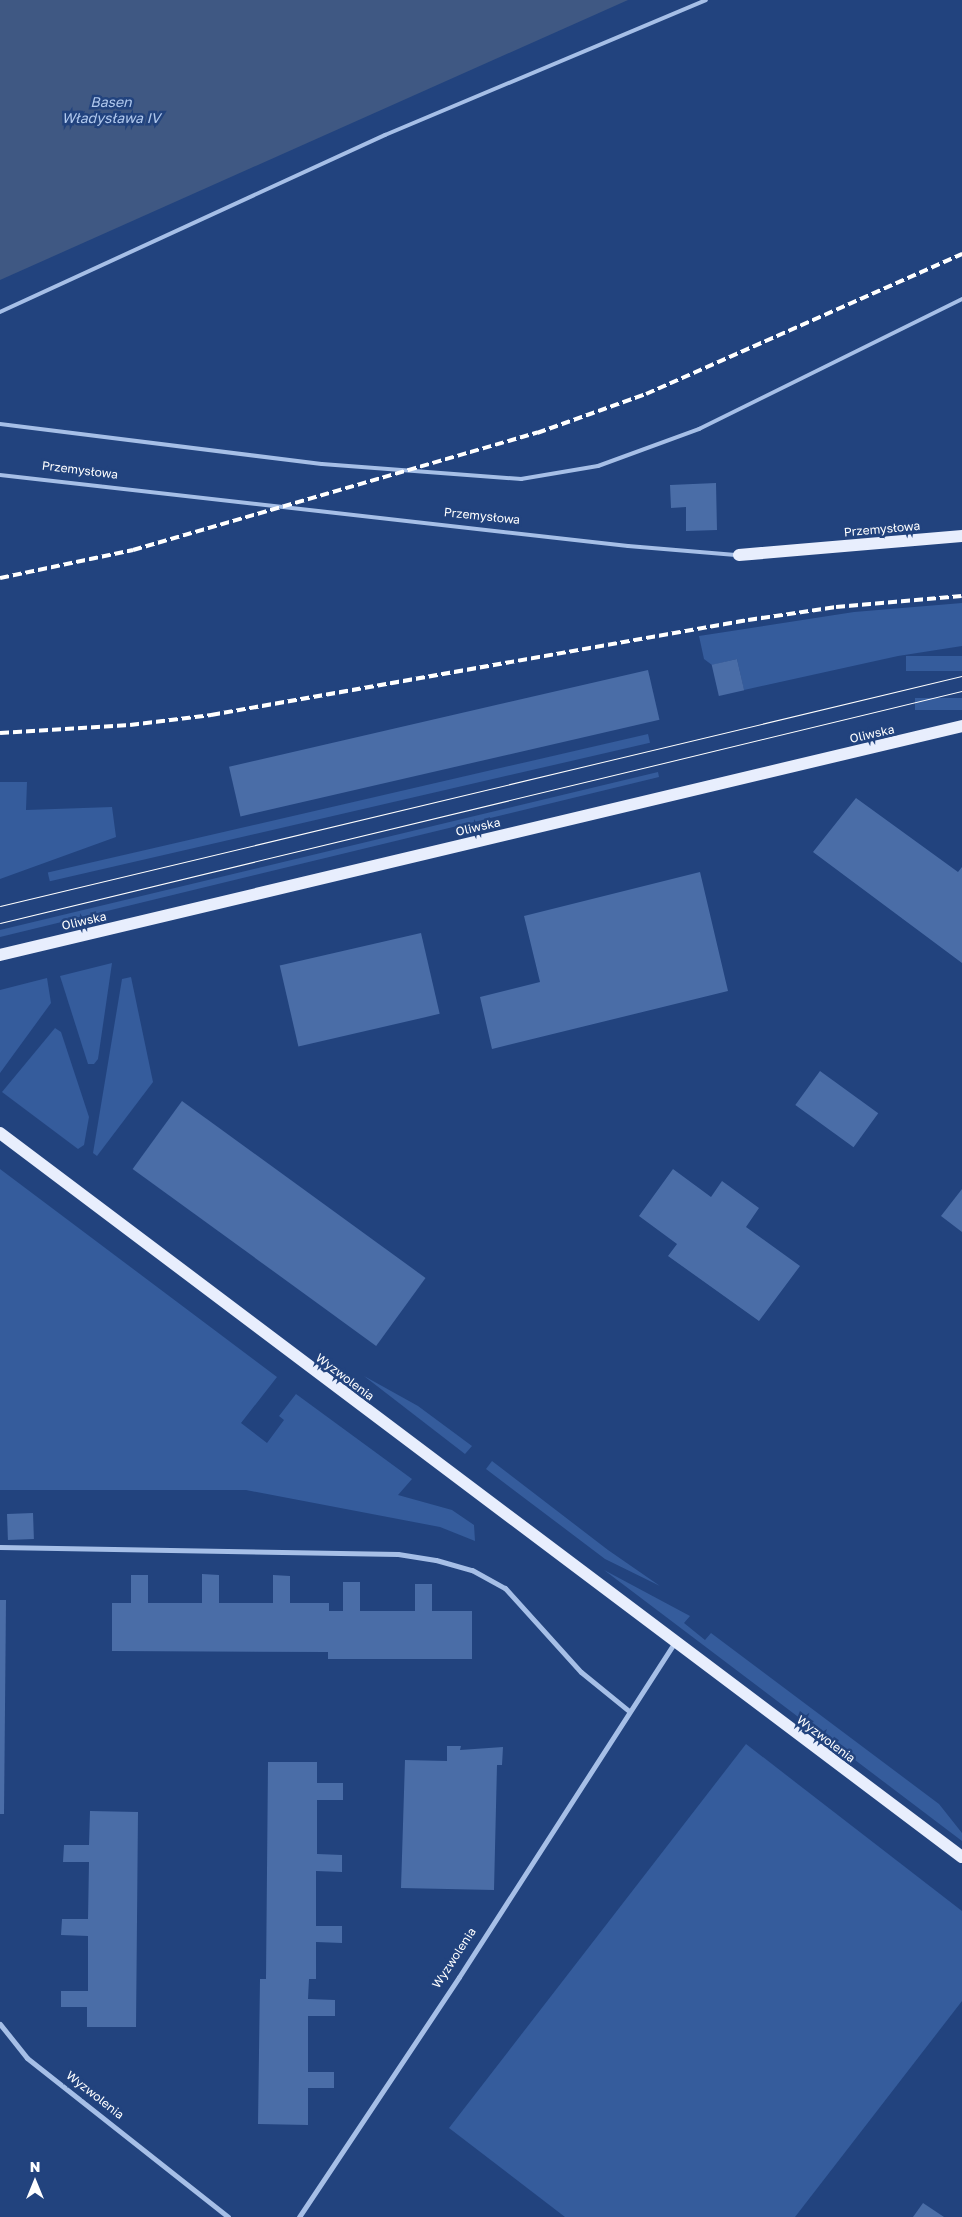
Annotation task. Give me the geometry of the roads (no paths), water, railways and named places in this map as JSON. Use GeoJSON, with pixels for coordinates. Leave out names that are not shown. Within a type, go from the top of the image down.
{"type":"FeatureCollection","features":[{"type":"Feature","properties":{"kind":"main road","name":"Przemysłowa"},"geometry":{"type":"LineString","coordinates":[[739,555],[962,536]]}},
{"type":"Feature","properties":{"kind":"main road","name":"Oliwska"},"geometry":{"type":"LineString","coordinates":[[0,955],[962,726]]}},
{"type":"Feature","properties":{"kind":"main road","name":"Wyzwolenia"},"geometry":{"type":"LineString","coordinates":[[0,1133],[674,1643],[962,1857]]}},
{"type":"Feature","properties":{"kind":"street"},"geometry":{"type":"LineString","coordinates":[[0,1547],[398,1554],[436,1560],[472,1570],[505,1588],[581,1672],[629,1711]]}},
{"type":"Feature","properties":{"kind":"street","name":"Wyzwolenia"},"geometry":{"type":"LineString","coordinates":[[299,2217],[459,1977],[674,1643]]}},
{"type":"Feature","properties":{"kind":"street","name":"Wyzwolenia"},"geometry":{"type":"LineString","coordinates":[[0,2024],[11,2043],[27,2058],[228,2217]]}},
{"type":"Feature","properties":{"kind":"lane"},"geometry":{"type":"LineString","coordinates":[[0,312],[385,135],[706,0]]}},
{"type":"Feature","properties":{"kind":"lane"},"geometry":{"type":"LineString","coordinates":[[0,424],[322,464],[521,478],[598,466],[699,429],[962,299]]}},
{"type":"Feature","properties":{"kind":"lane","name":"Przemysłowa"},"geometry":{"type":"LineString","coordinates":[[0,475],[618,545],[739,555]]}},
{"type":"Feature","properties":{"kind":"water","name":"Basen Władysława IV"},"geometry":{"type":"Polygon","coordinates":[[[0,0],[628,0],[0,280],[0,0]]]}},
{"type":"Feature","properties":{"kind":"tram line"},"geometry":{"type":"LineString","coordinates":[[0,906],[962,676]]}},
{"type":"Feature","properties":{"kind":"tram line"},"geometry":{"type":"LineString","coordinates":[[0,923],[962,691]]}},
{"type":"Feature","properties":{"kind":"railway"},"geometry":{"type":"LineString","coordinates":[[0,578],[133,550],[537,433],[646,394],[962,254]]}},
{"type":"Feature","properties":{"kind":"railway"},"geometry":{"type":"LineString","coordinates":[[0,733],[130,725],[211,715],[748,620],[836,607],[962,596]]}}]}
